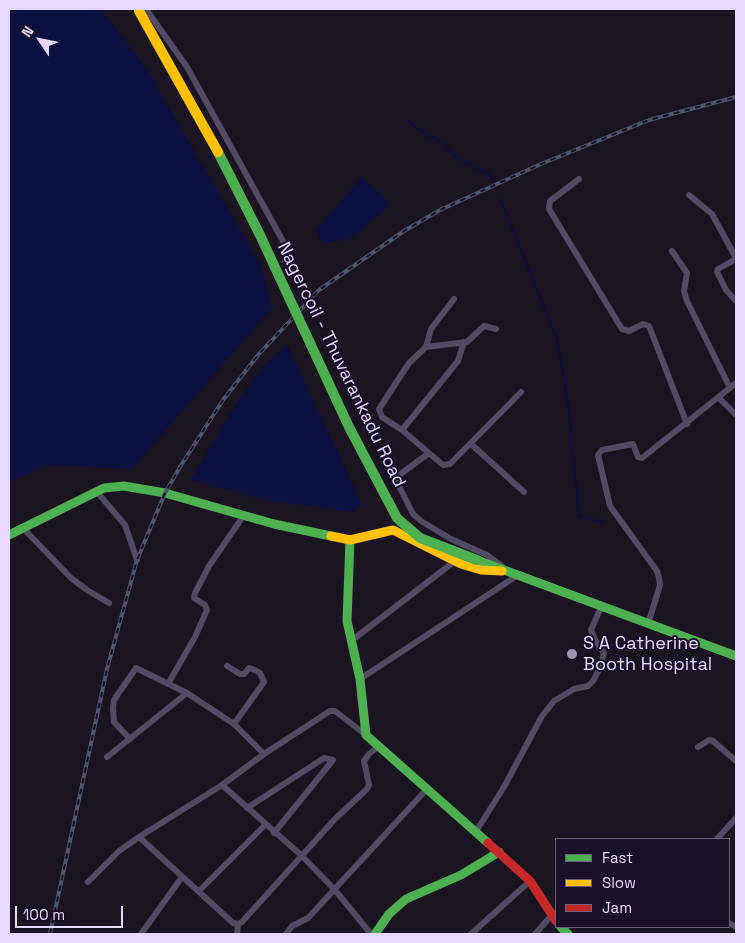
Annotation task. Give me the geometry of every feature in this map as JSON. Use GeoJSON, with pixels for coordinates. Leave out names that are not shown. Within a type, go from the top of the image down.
{"type":"FeatureCollection","features":[{"type":"Feature","properties":{"kind":"street"},"geometry":{"type":"LineString","coordinates":[[141,10],[188,67],[289,252]]}},
{"type":"Feature","properties":{"kind":"street","name":"Nagercoil - Thuvarankadu Road"},"geometry":{"type":"LineString","coordinates":[[141,10],[230,174],[349,427],[397,518],[420,538],[736,656]]}},
{"type":"Feature","properties":{"kind":"street"},"geometry":{"type":"LineString","coordinates":[[578,179],[550,201],[549,209],[622,329],[629,331],[643,324],[649,326],[687,424]]}},
{"type":"Feature","properties":{"kind":"street"},"geometry":{"type":"LineString","coordinates":[[689,195],[712,214],[736,258],[718,269],[717,275],[736,301]]}},
{"type":"Feature","properties":{"kind":"street"},"geometry":{"type":"LineString","coordinates":[[672,250],[687,273],[684,291],[687,301],[730,388]]}},
{"type":"Feature","properties":{"kind":"street"},"geometry":{"type":"LineString","coordinates":[[454,299],[431,328],[426,347],[404,369],[380,408],[381,416],[402,430],[442,465],[448,466],[522,392]]}},
{"type":"Feature","properties":{"kind":"street"},"geometry":{"type":"LineString","coordinates":[[426,347],[472,340],[484,326],[496,329]]}},
{"type":"Feature","properties":{"kind":"street"},"geometry":{"type":"LineString","coordinates":[[402,430],[458,361],[464,342]]}},
{"type":"Feature","properties":{"kind":"street"},"geometry":{"type":"LineString","coordinates":[[648,624],[660,585],[657,571],[610,506],[598,455],[602,450],[633,444],[638,457],[642,458],[736,383]]}},
{"type":"Feature","properties":{"kind":"street"},"geometry":{"type":"LineString","coordinates":[[719,398],[736,415]]}},
{"type":"Feature","properties":{"kind":"street"},"geometry":{"type":"LineString","coordinates":[[471,444],[524,492]]}},
{"type":"Feature","properties":{"kind":"street"},"geometry":{"type":"LineString","coordinates":[[429,453],[396,479],[413,514],[430,527],[482,553],[508,571]]}},
{"type":"Feature","properties":{"kind":"street"},"geometry":{"type":"LineString","coordinates":[[9,536],[22,527],[104,488],[124,486],[165,493],[274,524],[350,540],[393,530],[455,561],[481,570],[508,571]]}},
{"type":"Feature","properties":{"kind":"street"},"geometry":{"type":"LineString","coordinates":[[97,492],[125,525],[137,560]]}},
{"type":"Feature","properties":{"kind":"street"},"geometry":{"type":"LineString","coordinates":[[168,684],[195,637],[207,610],[205,605],[194,598],[195,593],[209,566],[244,516]]}},
{"type":"Feature","properties":{"kind":"street"},"geometry":{"type":"LineString","coordinates":[[22,527],[71,578],[109,603]]}},
{"type":"Feature","properties":{"kind":"street"},"geometry":{"type":"LineString","coordinates":[[350,540],[347,621],[360,679],[366,735]]}},
{"type":"Feature","properties":{"kind":"street"},"geometry":{"type":"LineString","coordinates":[[351,641],[455,561]]}},
{"type":"Feature","properties":{"kind":"street"},"geometry":{"type":"LineString","coordinates":[[360,679],[518,574]]}},
{"type":"Feature","properties":{"kind":"street"},"geometry":{"type":"LineString","coordinates":[[475,833],[504,787],[542,716],[554,701],[574,689],[588,686],[593,681],[601,666],[604,653],[594,640],[590,630],[601,607]]}},
{"type":"Feature","properties":{"kind":"street"},"geometry":{"type":"LineString","coordinates":[[227,666],[240,674],[244,674],[249,668],[255,670],[260,673],[264,682],[234,724]]}},
{"type":"Feature","properties":{"kind":"street"},"geometry":{"type":"LineString","coordinates":[[130,739],[114,722],[114,700],[133,670],[139,668],[186,693],[234,724],[264,754]]}},
{"type":"Feature","properties":{"kind":"street"},"geometry":{"type":"LineString","coordinates":[[107,757],[186,693]]}},
{"type":"Feature","properties":{"kind":"street"},"geometry":{"type":"LineString","coordinates":[[88,882],[119,851],[222,785],[264,754],[331,711],[366,735],[530,880],[554,918],[535,934]]}},
{"type":"Feature","properties":{"kind":"street"},"geometry":{"type":"LineString","coordinates":[[698,747],[709,740],[713,741],[736,761]]}},
{"type":"Feature","properties":{"kind":"street"},"geometry":{"type":"LineString","coordinates":[[139,837],[233,923],[238,924],[242,922],[334,820],[367,789],[369,785],[364,761],[378,747]]}},
{"type":"Feature","properties":{"kind":"street"},"geometry":{"type":"LineString","coordinates":[[247,808],[324,758],[333,760],[274,833]]}},
{"type":"Feature","properties":{"kind":"street"},"geometry":{"type":"LineString","coordinates":[[222,785],[302,856],[335,890],[371,934]]}},
{"type":"Feature","properties":{"kind":"street"},"geometry":{"type":"LineString","coordinates":[[286,934],[292,926],[308,918],[335,890],[382,835],[426,790]]}},
{"type":"Feature","properties":{"kind":"street"},"geometry":{"type":"LineString","coordinates":[[718,838],[736,818]]}},
{"type":"Feature","properties":{"kind":"street"},"geometry":{"type":"LineString","coordinates":[[199,891],[265,825]]}},
{"type":"Feature","properties":{"kind":"street"},"geometry":{"type":"LineString","coordinates":[[375,934],[389,914],[406,899],[461,875],[499,852]]}},
{"type":"Feature","properties":{"kind":"street"},"geometry":{"type":"LineString","coordinates":[[141,934],[182,877]]}},
{"type":"Feature","properties":{"kind":"street"},"geometry":{"type":"LineString","coordinates":[[471,934],[530,880]]}},
{"type":"Feature","properties":{"kind":"street"},"geometry":{"type":"LineString","coordinates":[[237,934],[238,924]]}},
{"type":"Feature","properties":{"kind":"shaded area"},"geometry":{"type":"Polygon","coordinates":[[[9,9],[101,9],[146,68],[261,266],[272,308],[132,469],[49,465],[9,482],[9,9]]]}},
{"type":"Feature","properties":{"kind":"shaded area"},"geometry":{"type":"Polygon","coordinates":[[[362,177],[391,204],[353,238],[322,244],[316,230],[362,177]]]}},
{"type":"Feature","properties":{"kind":"shaded area"},"geometry":{"type":"Polygon","coordinates":[[[287,344],[362,504],[353,512],[265,500],[191,480],[235,405],[265,365],[287,344]]]}},
{"type":"Feature","properties":{"kind":"waterway"},"geometry":{"type":"LineString","coordinates":[[409,121],[422,132],[445,144],[454,156],[489,174],[493,181]]}},
{"type":"Feature","properties":{"kind":"waterway"},"geometry":{"type":"LineString","coordinates":[[500,198],[557,339],[569,411],[579,516],[603,522]]}},
{"type":"Feature","properties":{"kind":"railway"},"geometry":{"type":"LineString","coordinates":[[50,934],[107,669],[137,560],[165,493],[180,467],[223,400],[258,355],[319,290],[404,231],[440,210],[541,164],[649,120],[736,97]]}},
{"type":"Feature","properties":{"kind":"traffic: fast"},"geometry":{"type":"LineString","coordinates":[[218,152],[260,235],[349,427],[397,518],[420,538],[477,560]]}},
{"type":"Feature","properties":{"kind":"traffic: fast"},"geometry":{"type":"LineString","coordinates":[[9,535],[104,488],[124,486],[165,493],[274,524],[331,536]]}},
{"type":"Feature","properties":{"kind":"traffic: fast"},"geometry":{"type":"LineString","coordinates":[[350,540],[347,621],[360,679],[366,735],[488,843]]}},
{"type":"Feature","properties":{"kind":"traffic: fast"},"geometry":{"type":"LineString","coordinates":[[477,560],[736,656]]}},
{"type":"Feature","properties":{"kind":"traffic: fast"},"geometry":{"type":"LineString","coordinates":[[375,934],[389,914],[406,899],[461,875],[499,852]]}},
{"type":"Feature","properties":{"kind":"traffic: fast"},"geometry":{"type":"LineString","coordinates":[[562,928],[568,934]]}},
{"type":"Feature","properties":{"kind":"traffic: slow"},"geometry":{"type":"LineString","coordinates":[[139,11],[218,152]]}},
{"type":"Feature","properties":{"kind":"traffic: slow"},"geometry":{"type":"LineString","coordinates":[[331,536],[350,540],[393,530],[461,564],[481,570],[502,571]]}},
{"type":"Feature","properties":{"kind":"traffic: jam"},"geometry":{"type":"LineString","coordinates":[[488,843],[530,881],[555,919]]}},
{"type":"Feature","properties":{"kind":"place","name":"S A Catherine Booth Hospital"},"geometry":{"type":"Point","coordinates":[572,654]}}]}
